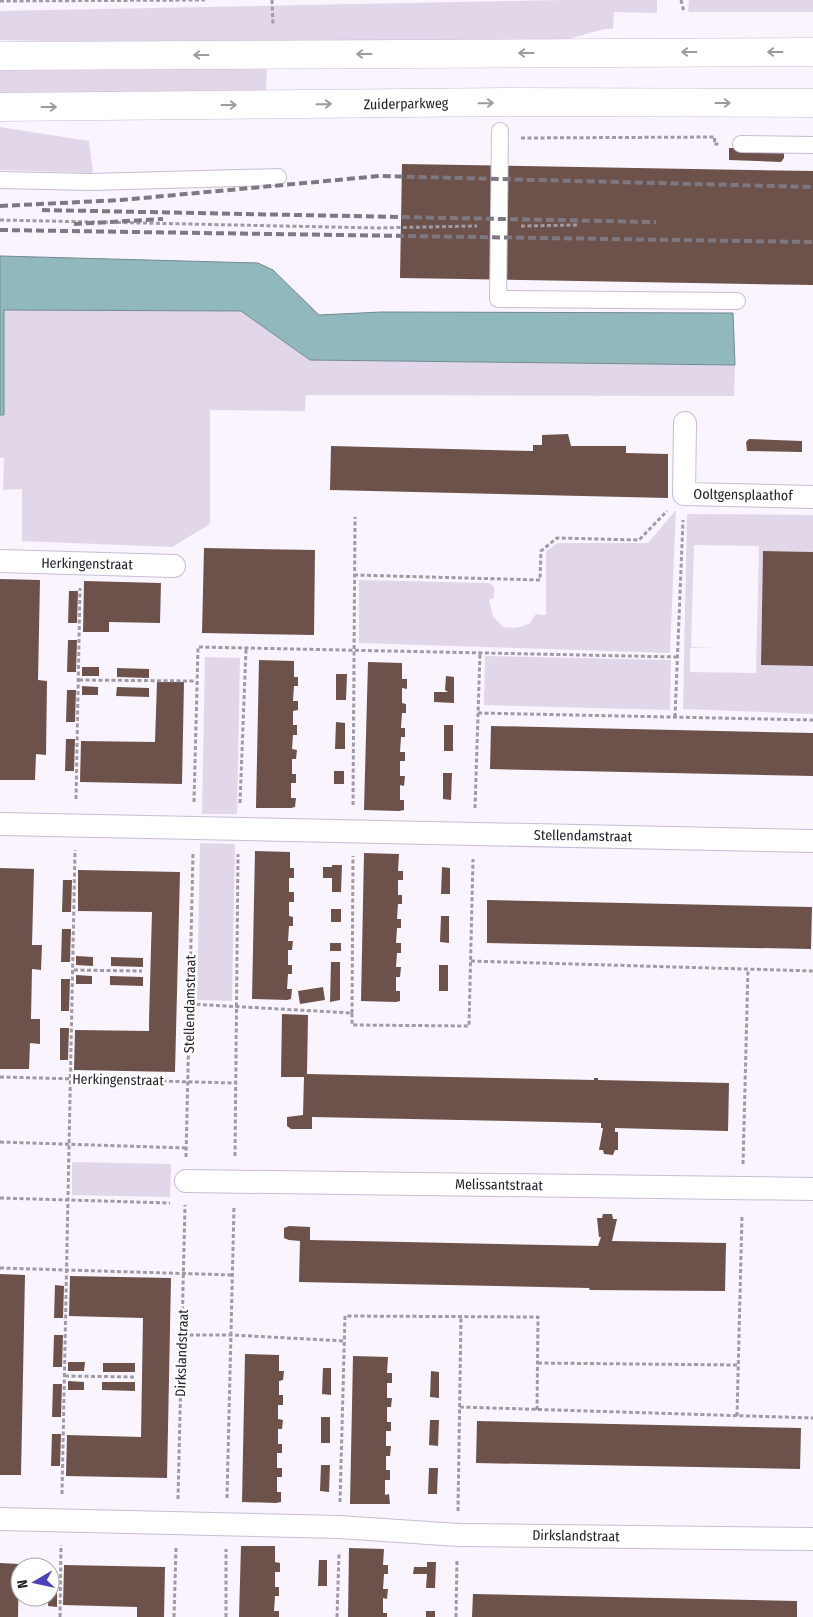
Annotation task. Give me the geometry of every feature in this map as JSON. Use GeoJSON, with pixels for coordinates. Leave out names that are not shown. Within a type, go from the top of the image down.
{"type":"FeatureCollection","features":[{"type":"Feature","properties":{"kind":"main road"},"geometry":{"type":"LineString","coordinates":[[0,56],[813,52]]}},
{"type":"Feature","properties":{"kind":"main road","name":"Zuiderparkweg"},"geometry":{"type":"LineString","coordinates":[[0,107],[507,102],[813,103]]}},
{"type":"Feature","properties":{"kind":"street"},"geometry":{"type":"LineString","coordinates":[[500,135],[498,299],[737,301]]}},
{"type":"Feature","properties":{"kind":"street"},"geometry":{"type":"LineString","coordinates":[[741,144],[813,145]]}},
{"type":"Feature","properties":{"kind":"street"},"geometry":{"type":"LineString","coordinates":[[0,180],[90,182],[278,177]]}},
{"type":"Feature","properties":{"kind":"street","name":"Ooltgensplaathof"},"geometry":{"type":"LineString","coordinates":[[685,423],[684,494],[813,497]]}},
{"type":"Feature","properties":{"kind":"street","name":"Herkingenstraat"},"geometry":{"type":"LineString","coordinates":[[0,562],[174,566]]}},
{"type":"Feature","properties":{"kind":"street","name":"Stellendamstraat"},"geometry":{"type":"LineString","coordinates":[[0,824],[813,841]]}},
{"type":"Feature","properties":{"kind":"street","name":"Melissantstraat"},"geometry":{"type":"LineString","coordinates":[[186,1180],[813,1189]]}},
{"type":"Feature","properties":{"kind":"street","name":"Dirkslandstraat"},"geometry":{"type":"LineString","coordinates":[[0,1520],[339,1528],[458,1535],[813,1540]]}},
{"type":"Feature","properties":{"kind":"path"},"geometry":{"type":"LineString","coordinates":[[0,1],[205,0]]}},
{"type":"Feature","properties":{"kind":"path"},"geometry":{"type":"LineString","coordinates":[[681,0],[684,12]]}},
{"type":"Feature","properties":{"kind":"path"},"geometry":{"type":"LineString","coordinates":[[500,135],[715,137],[714,144],[741,144]]}},
{"type":"Feature","properties":{"kind":"path"},"geometry":{"type":"LineString","coordinates":[[0,220],[377,228],[578,225]]}},
{"type":"Feature","properties":{"kind":"path"},"geometry":{"type":"LineString","coordinates":[[354,575],[540,580],[541,551],[557,538],[639,540],[684,494]]}},
{"type":"Feature","properties":{"kind":"path"},"geometry":{"type":"LineString","coordinates":[[675,717],[684,494]]}},
{"type":"Feature","properties":{"kind":"path"},"geometry":{"type":"LineString","coordinates":[[355,516],[352,1025],[469,1026],[480,653]]}},
{"type":"Feature","properties":{"kind":"path"},"geometry":{"type":"LineString","coordinates":[[60,1617],[66,1270],[72,1079],[80,565]]}},
{"type":"Feature","properties":{"kind":"path","name":"Stellendamstraat"},"geometry":{"type":"LineString","coordinates":[[186,1180],[198,647],[246,649]]}},
{"type":"Feature","properties":{"kind":"path"},"geometry":{"type":"LineString","coordinates":[[226,1617],[234,1275],[238,829],[246,649],[677,657]]}},
{"type":"Feature","properties":{"kind":"path"},"geometry":{"type":"LineString","coordinates":[[79,680],[196,681]]}},
{"type":"Feature","properties":{"kind":"path"},"geometry":{"type":"LineString","coordinates":[[478,713],[813,720]]}},
{"type":"Feature","properties":{"kind":"path"},"geometry":{"type":"LineString","coordinates":[[471,961],[813,971]]}},
{"type":"Feature","properties":{"kind":"path"},"geometry":{"type":"LineString","coordinates":[[74,970],[142,971]]}},
{"type":"Feature","properties":{"kind":"path"},"geometry":{"type":"LineString","coordinates":[[190,1004],[352,1013]]}},
{"type":"Feature","properties":{"kind":"path","name":"Herkingenstraat"},"geometry":{"type":"LineString","coordinates":[[0,1077],[235,1083]]}},
{"type":"Feature","properties":{"kind":"path"},"geometry":{"type":"LineString","coordinates":[[0,1142],[186,1148]]}},
{"type":"Feature","properties":{"kind":"path"},"geometry":{"type":"LineString","coordinates":[[0,1198],[68,1200]]}},
{"type":"Feature","properties":{"kind":"path","name":"Dirkslandstraat"},"geometry":{"type":"LineString","coordinates":[[68,1200],[185,1203],[183,1335],[174,1617]]}},
{"type":"Feature","properties":{"kind":"path"},"geometry":{"type":"LineString","coordinates":[[0,1268],[234,1275]]}},
{"type":"Feature","properties":{"kind":"path"},"geometry":{"type":"LineString","coordinates":[[337,1617],[346,1316],[538,1317],[537,1410]]}},
{"type":"Feature","properties":{"kind":"path"},"geometry":{"type":"LineString","coordinates":[[456,1617],[462,1316]]}},
{"type":"Feature","properties":{"kind":"path"},"geometry":{"type":"LineString","coordinates":[[183,1335],[232,1335],[345,1341]]}},
{"type":"Feature","properties":{"kind":"path"},"geometry":{"type":"LineString","coordinates":[[538,1364],[738,1365]]}},
{"type":"Feature","properties":{"kind":"path"},"geometry":{"type":"LineString","coordinates":[[65,1376],[134,1377]]}},
{"type":"Feature","properties":{"kind":"path"},"geometry":{"type":"LineString","coordinates":[[460,1407],[813,1418]]}},
{"type":"Feature","properties":{"kind":"shaded area"},"geometry":{"type":"Polygon","coordinates":[[[565,0],[657,0],[657,13],[614,12],[613,29],[604,29],[558,42],[285,46],[0,40],[0,11],[565,0]]]}},
{"type":"Feature","properties":{"kind":"shaded area"},"geometry":{"type":"Polygon","coordinates":[[[689,0],[813,0],[813,12],[688,12],[689,0]]]}},
{"type":"Feature","properties":{"kind":"shaded area"},"geometry":{"type":"Polygon","coordinates":[[[0,63],[267,64],[266,92],[0,93],[0,63]]]}},
{"type":"Feature","properties":{"kind":"shaded area"},"geometry":{"type":"Polygon","coordinates":[[[0,127],[89,141],[93,173],[0,170],[0,127]]]}},
{"type":"Feature","properties":{"kind":"shaded area"},"geometry":{"type":"Polygon","coordinates":[[[4,310],[241,311],[310,360],[735,365],[734,396],[306,395],[305,411],[210,410],[210,524],[172,547],[22,541],[22,489],[3,490],[4,458],[0,458],[0,415],[4,415],[4,310]]]}},
{"type":"Feature","properties":{"kind":"shaded area"},"geometry":{"type":"Polygon","coordinates":[[[676,510],[670,653],[359,643],[359,580],[490,583],[494,587],[494,598],[489,600],[493,616],[503,627],[516,628],[529,624],[536,614],[546,615],[546,551],[558,543],[648,543],[676,510]]]}},
{"type":"Feature","properties":{"kind":"shaded area"},"geometry":{"type":"Polygon","coordinates":[[[687,514],[813,515],[813,552],[763,551],[761,664],[813,666],[813,714],[683,709],[687,514]],[[694,545],[691,647],[713,648],[690,648],[690,672],[756,673],[759,546],[694,545]]]}},
{"type":"Feature","properties":{"kind":"shaded area"},"geometry":{"type":"Polygon","coordinates":[[[485,656],[671,660],[670,710],[484,705],[485,656]]]}},
{"type":"Feature","properties":{"kind":"shaded area"},"geometry":{"type":"Polygon","coordinates":[[[205,657],[240,658],[237,814],[202,814],[205,657]]]}},
{"type":"Feature","properties":{"kind":"shaded area"},"geometry":{"type":"Polygon","coordinates":[[[200,843],[235,844],[232,1001],[197,1000],[200,843]]]}},
{"type":"Feature","properties":{"kind":"shaded area"},"geometry":{"type":"Polygon","coordinates":[[[72,1162],[171,1164],[170,1197],[72,1195],[72,1162]]]}},
{"type":"Feature","properties":{"kind":"water"},"geometry":{"type":"Polygon","coordinates":[[[0,256],[258,263],[273,270],[319,315],[381,312],[733,313],[735,365],[310,360],[241,311],[4,310],[4,415],[0,415],[0,256]]]}},
{"type":"Feature","properties":{"kind":"building"},"geometry":{"type":"Polygon","coordinates":[[[729,148],[773,149],[784,152],[784,158],[781,162],[729,160],[729,148]]]}},
{"type":"Feature","properties":{"kind":"building"},"geometry":{"type":"Polygon","coordinates":[[[402,164],[813,171],[813,285],[400,278],[402,164]]]}},
{"type":"Feature","properties":{"kind":"building"},"geometry":{"type":"Polygon","coordinates":[[[568,434],[571,446],[626,446],[626,453],[668,454],[668,498],[330,490],[331,446],[533,451],[533,445],[542,445],[542,435],[568,434]]]}},
{"type":"Feature","properties":{"kind":"building"},"geometry":{"type":"Polygon","coordinates":[[[749,439],[802,441],[802,452],[747,451],[746,442],[749,439]]]}},
{"type":"Feature","properties":{"kind":"building"},"geometry":{"type":"Polygon","coordinates":[[[204,548],[315,550],[314,635],[202,633],[204,548]]]}},
{"type":"Feature","properties":{"kind":"building"},"geometry":{"type":"Polygon","coordinates":[[[763,551],[813,552],[813,666],[761,665],[763,551]]]}},
{"type":"Feature","properties":{"kind":"building"},"geometry":{"type":"Polygon","coordinates":[[[0,579],[40,580],[38,680],[47,681],[46,755],[36,754],[35,780],[0,780],[0,579]]]}},
{"type":"Feature","properties":{"kind":"building"},"geometry":{"type":"Polygon","coordinates":[[[84,581],[161,583],[160,623],[109,622],[109,632],[83,632],[84,581]]]}},
{"type":"Feature","properties":{"kind":"building"},"geometry":{"type":"Polygon","coordinates":[[[69,591],[78,591],[77,623],[68,623],[69,591]]]}},
{"type":"Feature","properties":{"kind":"building"},"geometry":{"type":"Polygon","coordinates":[[[68,640],[77,640],[76,672],[67,672],[68,640]]]}},
{"type":"Feature","properties":{"kind":"building"},"geometry":{"type":"Polygon","coordinates":[[[259,660],[294,661],[294,677],[298,677],[298,686],[294,686],[293,701],[298,701],[298,710],[293,711],[293,725],[297,725],[297,735],[293,735],[292,749],[297,750],[296,759],[292,759],[292,774],[296,774],[296,783],[291,783],[291,798],[296,798],[295,807],[291,808],[256,808],[259,660]]]}},
{"type":"Feature","properties":{"kind":"building"},"geometry":{"type":"Polygon","coordinates":[[[368,662],[402,663],[402,679],[407,679],[407,689],[402,688],[402,703],[406,704],[406,713],[402,713],[401,728],[405,728],[405,737],[401,737],[400,752],[405,752],[405,761],[400,761],[400,776],[405,776],[404,786],[400,785],[400,800],[404,800],[404,810],[364,810],[368,662]]]}},
{"type":"Feature","properties":{"kind":"building"},"geometry":{"type":"Polygon","coordinates":[[[82,667],[99,667],[99,676],[82,676],[82,667]]]}},
{"type":"Feature","properties":{"kind":"building"},"geometry":{"type":"Polygon","coordinates":[[[117,668],[149,669],[149,678],[117,677],[117,668]]]}},
{"type":"Feature","properties":{"kind":"building"},"geometry":{"type":"Polygon","coordinates":[[[336,674],[347,674],[346,700],[336,700],[336,674]]]}},
{"type":"Feature","properties":{"kind":"building"},"geometry":{"type":"Polygon","coordinates":[[[446,676],[454,677],[454,703],[434,702],[434,692],[448,692],[445,690],[446,676]]]}},
{"type":"Feature","properties":{"kind":"building"},"geometry":{"type":"Polygon","coordinates":[[[157,682],[184,682],[182,784],[80,782],[81,741],[155,742],[157,682]]]}},
{"type":"Feature","properties":{"kind":"building"},"geometry":{"type":"Polygon","coordinates":[[[82,686],[98,687],[98,695],[82,695],[82,686]]]}},
{"type":"Feature","properties":{"kind":"building"},"geometry":{"type":"Polygon","coordinates":[[[117,687],[149,688],[149,697],[116,696],[117,687]]]}},
{"type":"Feature","properties":{"kind":"building"},"geometry":{"type":"Polygon","coordinates":[[[67,690],[76,690],[75,722],[66,722],[67,690]]]}},
{"type":"Feature","properties":{"kind":"building"},"geometry":{"type":"Polygon","coordinates":[[[336,722],[345,723],[345,749],[335,749],[336,722]]]}},
{"type":"Feature","properties":{"kind":"building"},"geometry":{"type":"Polygon","coordinates":[[[444,725],[453,725],[453,751],[444,751],[444,725]]]}},
{"type":"Feature","properties":{"kind":"building"},"geometry":{"type":"Polygon","coordinates":[[[491,726],[813,733],[813,776],[490,769],[491,726]]]}},
{"type":"Feature","properties":{"kind":"building"},"geometry":{"type":"Polygon","coordinates":[[[66,739],[75,739],[74,771],[65,771],[66,739]]]}},
{"type":"Feature","properties":{"kind":"building"},"geometry":{"type":"Polygon","coordinates":[[[334,771],[344,771],[344,784],[334,784],[334,771]]]}},
{"type":"Feature","properties":{"kind":"building"},"geometry":{"type":"Polygon","coordinates":[[[443,773],[452,773],[451,800],[443,799],[443,773]]]}},
{"type":"Feature","properties":{"kind":"building"},"geometry":{"type":"Polygon","coordinates":[[[255,851],[290,852],[290,868],[294,868],[294,878],[289,878],[289,892],[294,892],[294,902],[289,902],[289,916],[293,917],[293,926],[289,926],[288,941],[293,941],[292,950],[288,950],[288,965],[292,965],[292,974],[288,974],[287,989],[292,989],[291,999],[287,1000],[252,999],[255,851]]]}},
{"type":"Feature","properties":{"kind":"building"},"geometry":{"type":"Polygon","coordinates":[[[364,853],[399,854],[398,871],[403,871],[403,880],[398,880],[398,895],[402,895],[402,904],[398,904],[397,919],[401,919],[401,928],[397,928],[396,943],[401,943],[401,953],[397,953],[396,967],[401,967],[400,977],[396,977],[396,991],[400,991],[400,1001],[396,1002],[361,1001],[364,853]]]}},
{"type":"Feature","properties":{"kind":"building"},"geometry":{"type":"Polygon","coordinates":[[[332,865],[342,865],[341,892],[332,892],[332,878],[323,878],[323,867],[332,867],[332,865]]]}},
{"type":"Feature","properties":{"kind":"building"},"geometry":{"type":"Polygon","coordinates":[[[442,867],[450,868],[450,894],[441,894],[442,867]]]}},
{"type":"Feature","properties":{"kind":"building"},"geometry":{"type":"Polygon","coordinates":[[[0,868],[34,869],[32,945],[42,945],[41,970],[32,969],[31,1019],[40,1019],[40,1044],[30,1043],[29,1069],[0,1069],[0,868]]]}},
{"type":"Feature","properties":{"kind":"building"},"geometry":{"type":"Polygon","coordinates":[[[78,870],[180,872],[175,1072],[74,1070],[75,1030],[149,1031],[152,912],[78,911],[78,870]]]}},
{"type":"Feature","properties":{"kind":"building"},"geometry":{"type":"Polygon","coordinates":[[[63,880],[72,880],[71,912],[62,912],[63,880]]]}},
{"type":"Feature","properties":{"kind":"building"},"geometry":{"type":"Polygon","coordinates":[[[487,900],[812,907],[811,949],[487,943],[487,900]]]}},
{"type":"Feature","properties":{"kind":"building"},"geometry":{"type":"Polygon","coordinates":[[[331,909],[341,909],[341,922],[331,922],[331,909]]]}},
{"type":"Feature","properties":{"kind":"building"},"geometry":{"type":"Polygon","coordinates":[[[441,916],[449,916],[449,943],[440,942],[441,916]]]}},
{"type":"Feature","properties":{"kind":"building"},"geometry":{"type":"Polygon","coordinates":[[[62,929],[71,929],[70,962],[61,962],[62,929]]]}},
{"type":"Feature","properties":{"kind":"building"},"geometry":{"type":"Polygon","coordinates":[[[330,943],[341,943],[341,951],[330,951],[330,943]]]}},
{"type":"Feature","properties":{"kind":"building"},"geometry":{"type":"Polygon","coordinates":[[[76,956],[93,957],[93,966],[76,965],[76,956]]]}},
{"type":"Feature","properties":{"kind":"building"},"geometry":{"type":"Polygon","coordinates":[[[111,957],[143,958],[143,967],[111,966],[111,957]]]}},
{"type":"Feature","properties":{"kind":"building"},"geometry":{"type":"Polygon","coordinates":[[[331,962],[340,962],[340,1000],[330,1002],[331,962]]]}},
{"type":"Feature","properties":{"kind":"building"},"geometry":{"type":"Polygon","coordinates":[[[439,965],[448,965],[448,991],[439,991],[439,965]]]}},
{"type":"Feature","properties":{"kind":"building"},"geometry":{"type":"Polygon","coordinates":[[[76,975],[92,976],[92,984],[76,984],[76,975]]]}},
{"type":"Feature","properties":{"kind":"building"},"geometry":{"type":"Polygon","coordinates":[[[110,976],[143,977],[143,986],[110,985],[110,976]]]}},
{"type":"Feature","properties":{"kind":"building"},"geometry":{"type":"Polygon","coordinates":[[[61,979],[70,979],[69,1011],[61,1011],[61,979]]]}},
{"type":"Feature","properties":{"kind":"building"},"geometry":{"type":"Polygon","coordinates":[[[323,987],[325,1000],[300,1004],[298,991],[323,987]]]}},
{"type":"Feature","properties":{"kind":"building"},"geometry":{"type":"Polygon","coordinates":[[[282,1014],[308,1015],[307,1074],[594,1080],[594,1078],[598,1078],[598,1080],[729,1083],[728,1131],[615,1128],[615,1132],[618,1132],[618,1150],[615,1150],[613,1155],[604,1154],[603,1150],[599,1150],[603,1128],[601,1128],[601,1123],[312,1117],[312,1129],[291,1129],[287,1126],[287,1117],[303,1115],[304,1077],[281,1077],[282,1014]]]}},
{"type":"Feature","properties":{"kind":"building"},"geometry":{"type":"Polygon","coordinates":[[[60,1028],[69,1028],[68,1060],[60,1060],[60,1028]]]}},
{"type":"Feature","properties":{"kind":"building"},"geometry":{"type":"Polygon","coordinates":[[[603,1214],[612,1214],[613,1219],[617,1219],[612,1241],[726,1243],[725,1291],[590,1290],[589,1288],[299,1282],[300,1241],[284,1238],[284,1228],[289,1226],[310,1227],[310,1240],[598,1246],[601,1237],[599,1237],[597,1218],[602,1218],[603,1214]]]}},
{"type":"Feature","properties":{"kind":"building"},"geometry":{"type":"Polygon","coordinates":[[[0,1274],[25,1275],[21,1475],[0,1475],[0,1274]]]}},
{"type":"Feature","properties":{"kind":"building"},"geometry":{"type":"Polygon","coordinates":[[[70,1276],[171,1278],[167,1478],[66,1476],[67,1435],[141,1437],[143,1318],[69,1316],[70,1276]]]}},
{"type":"Feature","properties":{"kind":"building"},"geometry":{"type":"Polygon","coordinates":[[[55,1285],[64,1286],[63,1318],[54,1318],[55,1285]]]}},
{"type":"Feature","properties":{"kind":"building"},"geometry":{"type":"Polygon","coordinates":[[[54,1335],[63,1335],[62,1367],[53,1367],[54,1335]]]}},
{"type":"Feature","properties":{"kind":"building"},"geometry":{"type":"Polygon","coordinates":[[[245,1354],[279,1355],[279,1371],[284,1371],[283,1380],[279,1381],[279,1395],[283,1395],[283,1405],[278,1405],[278,1419],[283,1420],[282,1429],[278,1429],[278,1444],[282,1444],[282,1453],[277,1453],[277,1468],[282,1468],[282,1477],[277,1477],[277,1492],[281,1492],[281,1502],[242,1502],[245,1354]]]}},
{"type":"Feature","properties":{"kind":"building"},"geometry":{"type":"Polygon","coordinates":[[[353,1356],[388,1357],[387,1373],[392,1373],[392,1383],[387,1383],[387,1398],[392,1398],[391,1407],[387,1407],[387,1422],[391,1422],[391,1431],[386,1431],[386,1446],[391,1446],[390,1456],[386,1456],[386,1470],[390,1470],[390,1480],[385,1480],[385,1495],[389,1494],[390,1504],[350,1504],[353,1356]]]}},
{"type":"Feature","properties":{"kind":"building"},"geometry":{"type":"Polygon","coordinates":[[[68,1362],[85,1362],[84,1371],[68,1371],[68,1362]]]}},
{"type":"Feature","properties":{"kind":"building"},"geometry":{"type":"Polygon","coordinates":[[[103,1363],[135,1363],[135,1372],[103,1372],[103,1363]]]}},
{"type":"Feature","properties":{"kind":"building"},"geometry":{"type":"Polygon","coordinates":[[[323,1368],[331,1368],[331,1395],[322,1394],[323,1368]]]}},
{"type":"Feature","properties":{"kind":"building"},"geometry":{"type":"Polygon","coordinates":[[[431,1371],[439,1372],[439,1398],[430,1397],[431,1371]]]}},
{"type":"Feature","properties":{"kind":"building"},"geometry":{"type":"Polygon","coordinates":[[[68,1381],[84,1382],[84,1390],[68,1390],[68,1381]]]}},
{"type":"Feature","properties":{"kind":"building"},"geometry":{"type":"Polygon","coordinates":[[[102,1382],[135,1382],[135,1391],[102,1390],[102,1382]]]}},
{"type":"Feature","properties":{"kind":"building"},"geometry":{"type":"Polygon","coordinates":[[[53,1384],[62,1384],[61,1417],[52,1417],[53,1384]]]}},
{"type":"Feature","properties":{"kind":"building"},"geometry":{"type":"Polygon","coordinates":[[[321,1417],[330,1417],[330,1443],[321,1443],[321,1417]]]}},
{"type":"Feature","properties":{"kind":"building"},"geometry":{"type":"Polygon","coordinates":[[[430,1420],[439,1420],[438,1446],[429,1445],[430,1420]]]}},
{"type":"Feature","properties":{"kind":"building"},"geometry":{"type":"Polygon","coordinates":[[[477,1421],[801,1428],[800,1469],[476,1463],[477,1421]]]}},
{"type":"Feature","properties":{"kind":"building"},"geometry":{"type":"Polygon","coordinates":[[[52,1434],[61,1434],[60,1466],[51,1466],[52,1434]]]}},
{"type":"Feature","properties":{"kind":"building"},"geometry":{"type":"Polygon","coordinates":[[[321,1465],[330,1465],[329,1492],[320,1491],[321,1465]]]}},
{"type":"Feature","properties":{"kind":"building"},"geometry":{"type":"Polygon","coordinates":[[[429,1468],[438,1468],[437,1494],[428,1494],[429,1468]]]}},
{"type":"Feature","properties":{"kind":"building"},"geometry":{"type":"Polygon","coordinates":[[[241,1546],[275,1546],[275,1562],[280,1563],[280,1572],[275,1572],[275,1587],[279,1587],[279,1596],[275,1596],[274,1611],[279,1611],[279,1617],[239,1617],[241,1546]]]}},
{"type":"Feature","properties":{"kind":"building"},"geometry":{"type":"Polygon","coordinates":[[[349,1548],[384,1549],[383,1565],[388,1565],[388,1574],[384,1574],[383,1589],[388,1589],[387,1599],[383,1598],[383,1613],[387,1613],[387,1617],[348,1617],[349,1548]]]}},
{"type":"Feature","properties":{"kind":"building"},"geometry":{"type":"Polygon","coordinates":[[[319,1560],[327,1560],[327,1586],[318,1586],[319,1560]]]}},
{"type":"Feature","properties":{"kind":"building"},"geometry":{"type":"Polygon","coordinates":[[[427,1562],[436,1562],[435,1588],[426,1588],[427,1574],[413,1574],[414,1567],[427,1567],[427,1562]]]}},
{"type":"Feature","properties":{"kind":"building"},"geometry":{"type":"Polygon","coordinates":[[[0,1563],[10,1564],[10,1607],[18,1607],[18,1617],[0,1617],[0,1563]]]}},
{"type":"Feature","properties":{"kind":"building"},"geometry":{"type":"Polygon","coordinates":[[[64,1565],[165,1567],[164,1617],[137,1617],[137,1607],[63,1605],[64,1565]]]}},
{"type":"Feature","properties":{"kind":"building"},"geometry":{"type":"Polygon","coordinates":[[[473,1594],[797,1601],[797,1617],[472,1617],[473,1594]]]}},
{"type":"Feature","properties":{"kind":"building"},"geometry":{"type":"Polygon","coordinates":[[[426,1611],[435,1611],[435,1617],[426,1617],[426,1611]]]}},
{"type":"Feature","properties":{"kind":"railway"},"geometry":{"type":"LineString","coordinates":[[0,206],[121,200],[380,176],[813,187]]}},
{"type":"Feature","properties":{"kind":"railway"},"geometry":{"type":"LineString","coordinates":[[42,210],[656,222]]}},
{"type":"Feature","properties":{"kind":"railway"},"geometry":{"type":"LineString","coordinates":[[74,224],[163,219]]}},
{"type":"Feature","properties":{"kind":"railway"},"geometry":{"type":"LineString","coordinates":[[0,230],[813,242]]}}]}
